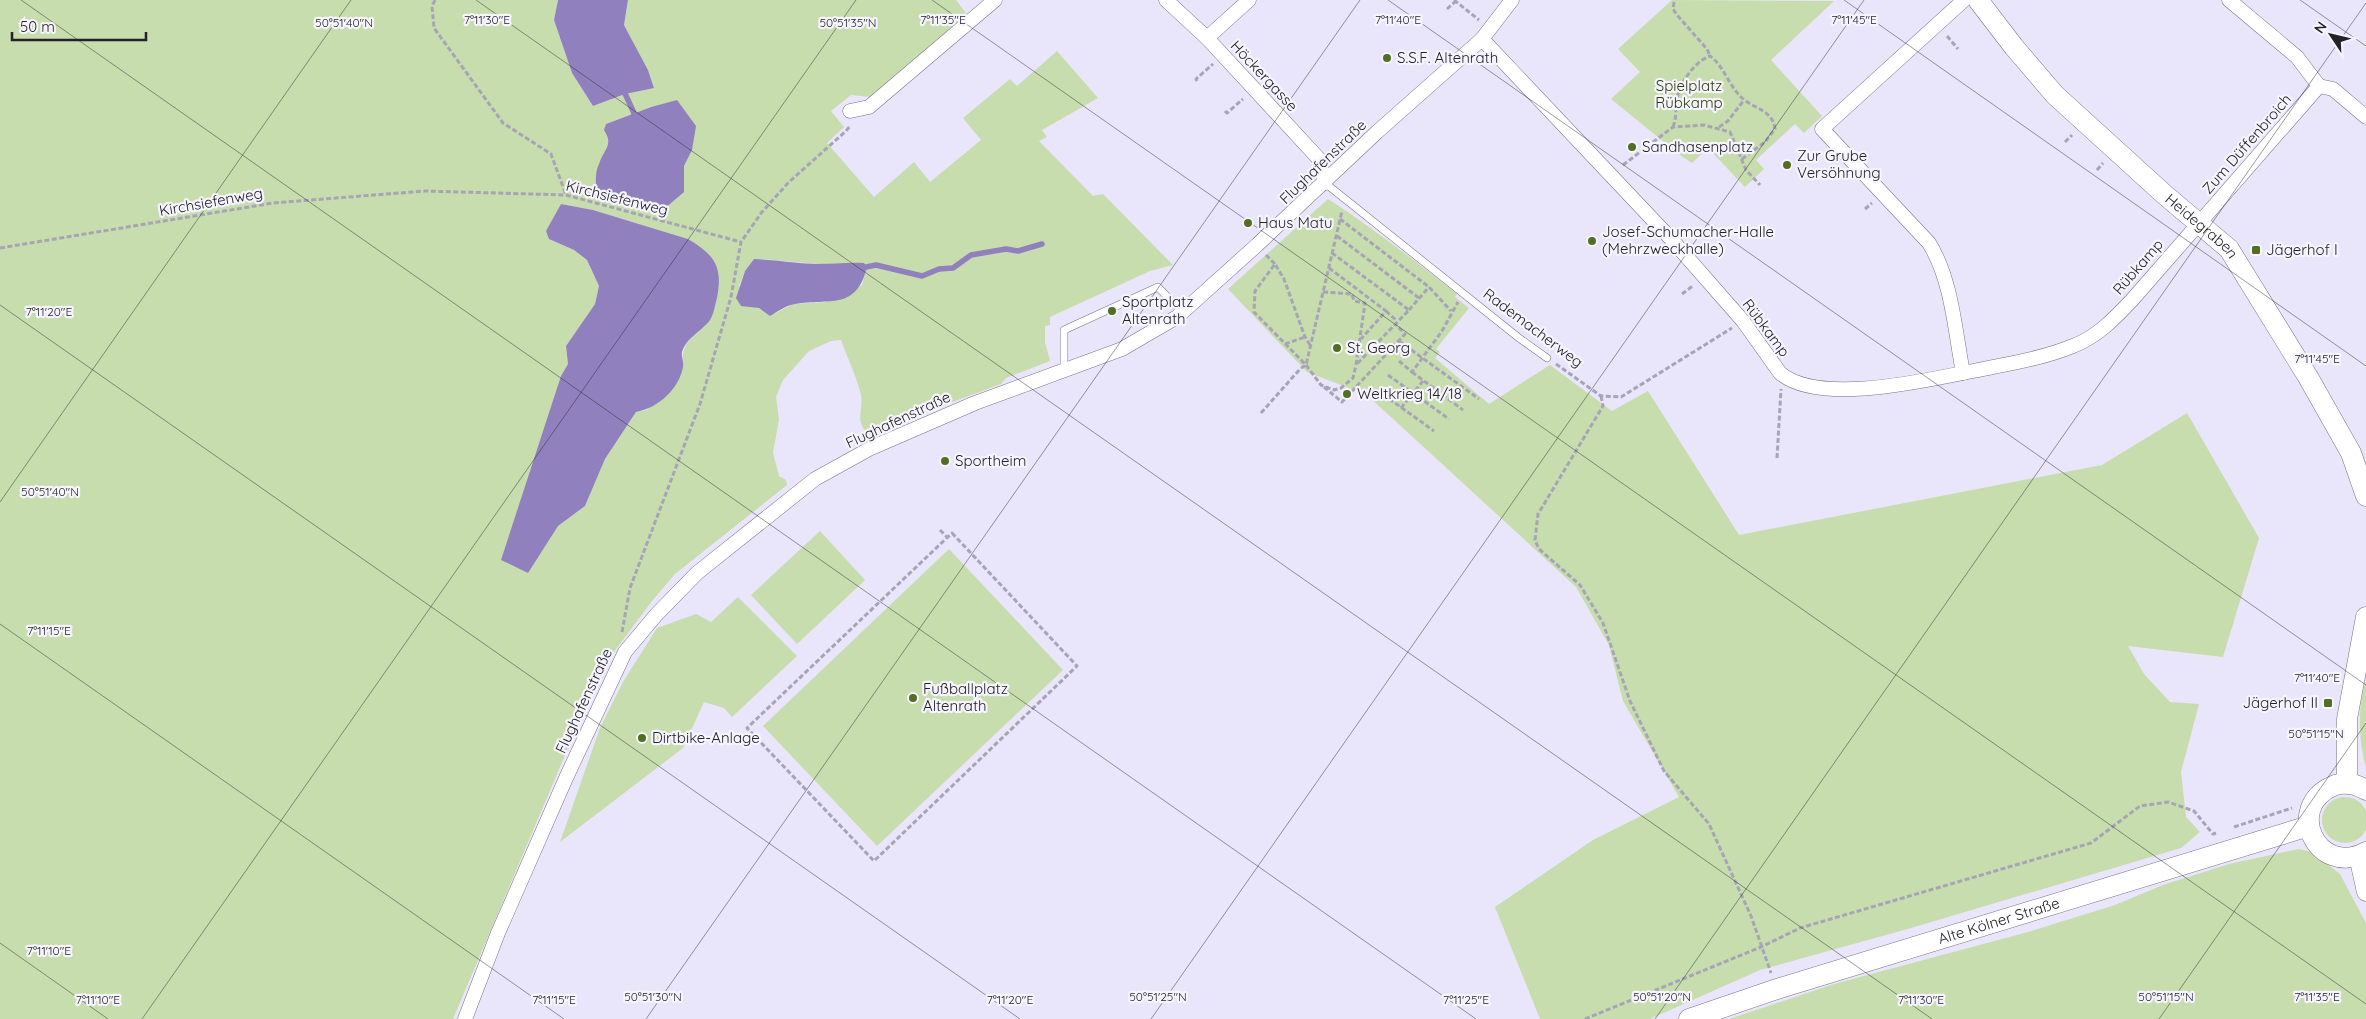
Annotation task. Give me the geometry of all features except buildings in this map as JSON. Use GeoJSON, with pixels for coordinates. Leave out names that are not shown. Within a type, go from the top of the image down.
{"type":"FeatureCollection","features":[{"type":"Feature","properties":{"kind":"main road","name":"Heidegraben"},"geometry":{"type":"LineString","coordinates":[[1978,0],[2014,47],[2055,95],[2198,223],[2230,249],[2251,281],[2351,453],[2366,496]]}},
{"type":"Feature","properties":{"kind":"main road"},"geometry":{"type":"LineString","coordinates":[[2347,784],[2347,718],[2361,664],[2366,617]]}},
{"type":"Feature","properties":{"kind":"main road"},"geometry":{"type":"LineString","coordinates":[[2362,854],[2336,857],[2326,853],[2315,841],[2309,826],[2308,816],[2316,799],[2324,790],[2335,785],[2360,786],[2366,790]]}},
{"type":"Feature","properties":{"kind":"main road","name":"Alte Kölner Straße"},"geometry":{"type":"LineString","coordinates":[[1689,1019],[1778,989],[2309,826]]}},
{"type":"Feature","properties":{"kind":"street"},"geometry":{"type":"LineString","coordinates":[[850,111],[869,107],[995,0]]}},
{"type":"Feature","properties":{"kind":"street","name":"Höckergasse"},"geometry":{"type":"LineString","coordinates":[[1166,0],[1207,38],[1319,159],[1325,183]]}},
{"type":"Feature","properties":{"kind":"street"},"geometry":{"type":"LineString","coordinates":[[1207,38],[1249,0]]}},
{"type":"Feature","properties":{"kind":"street","name":"Flughafenstraße"},"geometry":{"type":"LineString","coordinates":[[465,1019],[502,925],[566,778],[625,652],[656,614],[697,573],[815,479],[903,433],[975,402],[1128,346],[1158,330],[1182,312],[1325,183],[1377,132],[1486,34],[1512,0]]}},
{"type":"Feature","properties":{"kind":"street"},"geometry":{"type":"LineString","coordinates":[[1963,373],[1939,259],[1929,244],[1822,129],[1964,0]]}},
{"type":"Feature","properties":{"kind":"street"},"geometry":{"type":"LineString","coordinates":[[2229,0],[2297,57],[2319,86],[2333,89],[2366,117]]}},
{"type":"Feature","properties":{"kind":"street","name":"Rübkamp"},"geometry":{"type":"LineString","coordinates":[[1486,34],[1743,321],[1768,358],[1786,379],[1813,387],[1857,389],[1921,382],[2036,358],[2075,346],[2107,325],[2132,300],[2198,223]]}},
{"type":"Feature","properties":{"kind":"street","name":"Zum Düffenbroich"},"geometry":{"type":"LineString","coordinates":[[2198,223],[2319,86]]}},
{"type":"Feature","properties":{"kind":"street"},"geometry":{"type":"LineString","coordinates":[[2362,854],[2366,892]]}},
{"type":"Feature","properties":{"kind":"lane","name":"Rademacherweg"},"geometry":{"type":"LineString","coordinates":[[1325,183],[1547,358]]}},
{"type":"Feature","properties":{"kind":"lane"},"geometry":{"type":"LineString","coordinates":[[1064,370],[1064,330],[1158,287],[1182,312]]}},
{"type":"Feature","properties":{"kind":"path"},"geometry":{"type":"LineString","coordinates":[[435,0],[432,6],[434,28],[503,123],[551,154],[566,195]]}},
{"type":"Feature","properties":{"kind":"path"},"geometry":{"type":"LineString","coordinates":[[1447,9],[1455,1],[1486,34]]}},
{"type":"Feature","properties":{"kind":"path"},"geometry":{"type":"LineString","coordinates":[[1674,2],[1673,9],[1676,15],[1707,49],[1710,56],[1744,100],[1768,114],[1774,121],[1775,129],[1765,142],[1742,159]]}},
{"type":"Feature","properties":{"kind":"path"},"geometry":{"type":"LineString","coordinates":[[1673,127],[1677,114],[1677,97],[1681,88],[1700,62],[1710,56]]}},
{"type":"Feature","properties":{"kind":"path"},"geometry":{"type":"LineString","coordinates":[[1197,81],[1196,79],[1210,66]]}},
{"type":"Feature","properties":{"kind":"path"},"geometry":{"type":"LineString","coordinates":[[1225,110],[1227,113],[1254,89]]}},
{"type":"Feature","properties":{"kind":"path"},"geometry":{"type":"LineString","coordinates":[[1718,127],[1728,121],[1744,100]]}},
{"type":"Feature","properties":{"kind":"path"},"geometry":{"type":"LineString","coordinates":[[625,652],[622,629],[630,588],[700,404],[731,297],[741,242],[762,212],[788,183],[846,131],[851,124],[850,111]]}},
{"type":"Feature","properties":{"kind":"path"},"geometry":{"type":"LineString","coordinates":[[1610,174],[1673,127],[1704,125],[1718,127],[1730,132],[1746,170],[1760,184]]}},
{"type":"Feature","properties":{"kind":"path","name":"Kirchsiefenweg"},"geometry":{"type":"LineString","coordinates":[[0,248],[273,203],[425,191],[566,195],[741,242]]}},
{"type":"Feature","properties":{"kind":"path"},"geometry":{"type":"LineString","coordinates":[[1261,414],[1300,369],[1306,365],[1345,198]]}},
{"type":"Feature","properties":{"kind":"path"},"geometry":{"type":"LineString","coordinates":[[1340,219],[1429,287],[1451,311]]}},
{"type":"Feature","properties":{"kind":"path"},"geometry":{"type":"LineString","coordinates":[[1336,236],[1419,298]]}},
{"type":"Feature","properties":{"kind":"path"},"geometry":{"type":"LineString","coordinates":[[1332,253],[1409,310]]}},
{"type":"Feature","properties":{"kind":"path"},"geometry":{"type":"LineString","coordinates":[[1267,256],[1284,278],[1305,338],[1310,345]]}},
{"type":"Feature","properties":{"kind":"path"},"geometry":{"type":"LineString","coordinates":[[1275,264],[1254,291],[1254,312],[1306,365],[1321,385],[1342,402],[1405,334],[1386,311],[1329,268]]}},
{"type":"Feature","properties":{"kind":"path"},"geometry":{"type":"LineString","coordinates":[[1356,365],[1429,287]]}},
{"type":"Feature","properties":{"kind":"path"},"geometry":{"type":"LineString","coordinates":[[1321,385],[1334,390],[1341,388],[1353,378],[1365,303],[1354,301],[1352,294],[1323,292]]}},
{"type":"Feature","properties":{"kind":"path"},"geometry":{"type":"LineString","coordinates":[[1412,372],[1442,331],[1451,311],[1464,293]]}},
{"type":"Feature","properties":{"kind":"path"},"geometry":{"type":"LineString","coordinates":[[1360,339],[1386,311]]}},
{"type":"Feature","properties":{"kind":"path"},"geometry":{"type":"LineString","coordinates":[[1738,324],[1628,394],[1620,397],[1601,396],[1603,406],[1538,514],[1535,540],[1539,549],[1580,585],[1603,623],[1630,701],[1664,771],[1710,824],[1751,916],[1778,989]]}},
{"type":"Feature","properties":{"kind":"path"},"geometry":{"type":"LineString","coordinates":[[1285,344],[1305,338]]}},
{"type":"Feature","properties":{"kind":"path"},"geometry":{"type":"LineString","coordinates":[[1399,341],[1479,399]]}},
{"type":"Feature","properties":{"kind":"path","name":"Rademacherweg"},"geometry":{"type":"LineString","coordinates":[[1547,358],[1601,396]]}},
{"type":"Feature","properties":{"kind":"path"},"geometry":{"type":"LineString","coordinates":[[1399,362],[1464,410]]}},
{"type":"Feature","properties":{"kind":"path"},"geometry":{"type":"LineString","coordinates":[[1388,375],[1412,394],[1450,419]]}},
{"type":"Feature","properties":{"kind":"path"},"geometry":{"type":"LineString","coordinates":[[1777,458],[1780,393],[1786,379]]}},
{"type":"Feature","properties":{"kind":"path"},"geometry":{"type":"LineString","coordinates":[[1401,408],[1423,381]]}},
{"type":"Feature","properties":{"kind":"path"},"geometry":{"type":"LineString","coordinates":[[1377,390],[1434,431]]}},
{"type":"Feature","properties":{"kind":"path"},"geometry":{"type":"LineString","coordinates":[[940,530],[947,537]]}},
{"type":"Feature","properties":{"kind":"path"},"geometry":{"type":"LineString","coordinates":[[952,533],[1077,666],[874,861],[747,728],[947,537],[952,533]]}},
{"type":"Feature","properties":{"kind":"path"},"geometry":{"type":"LineString","coordinates":[[1585,1019],[1761,947],[1800,928],[2091,843],[2140,806],[2168,802],[2194,811],[2213,834],[2222,832]]}},
{"type":"Feature","properties":{"kind":"path"},"geometry":{"type":"LineString","coordinates":[[2231,828],[2292,808],[2296,802]]}},
{"type":"Feature","properties":{"kind":"green space"},"geometry":{"type":"Polygon","coordinates":[[[0,0],[558,0],[554,20],[572,73],[593,106],[625,94],[654,87],[648,70],[624,25],[628,0],[956,0],[968,16],[871,97],[851,95],[831,111],[844,127],[827,143],[874,197],[914,162],[930,182],[981,140],[963,118],[1010,79],[1017,86],[1057,51],[1098,98],[1042,130],[1047,137],[1039,141],[1093,196],[1103,194],[1173,265],[1150,271],[1050,317],[1050,325],[1045,326],[1045,342],[1050,361],[1006,378],[1001,384],[931,410],[873,437],[863,427],[861,422],[861,395],[841,340],[831,341],[809,351],[783,380],[776,397],[779,419],[773,453],[779,476],[786,480],[787,485],[675,574],[652,601],[602,668],[453,1019],[0,1019],[0,0]],[[677,101],[651,107],[606,124],[609,144],[599,163],[684,192],[684,166],[692,150],[677,101]],[[561,204],[549,239],[574,250],[587,260],[599,286],[595,304],[566,346],[568,364],[561,376],[558,526],[585,506],[605,459],[636,412],[647,410],[683,367],[684,350],[690,339],[710,319],[716,303],[719,285],[688,239],[593,210],[561,204]],[[761,259],[745,271],[739,286],[759,308],[770,316],[793,304],[827,302],[862,285],[867,267],[864,263],[818,264],[761,259]]]}},
{"type":"Feature","properties":{"kind":"green space","name":"Spielplatz Rübkamp"},"geometry":{"type":"Polygon","coordinates":[[[1672,0],[1834,1],[1771,60],[1822,116],[1804,133],[1795,124],[1756,160],[1764,169],[1745,187],[1708,148],[1692,163],[1611,99],[1640,72],[1618,49],[1672,0]]]}},
{"type":"Feature","properties":{"kind":"green space"},"geometry":{"type":"Polygon","coordinates":[[[1328,199],[1378,233],[1425,269],[1457,294],[1455,297],[1469,308],[1436,349],[1440,352],[1435,358],[1489,404],[1550,365],[1612,411],[1648,391],[1739,535],[2102,465],[2187,413],[2259,538],[2223,657],[2128,646],[2144,674],[2170,702],[2199,704],[2181,772],[2186,817],[2200,832],[2181,848],[1911,928],[1760,970],[1650,1019],[1540,1019],[1495,907],[1593,840],[1679,797],[1623,701],[1609,645],[1576,587],[1367,395],[1307,372],[1228,289],[1328,199]]]}},
{"type":"Feature","properties":{"kind":"green space"},"geometry":{"type":"Polygon","coordinates":[[[820,531],[865,580],[797,644],[751,595],[820,531]]]}},
{"type":"Feature","properties":{"kind":"green space","name":"Fußballplatz Altenrath"},"geometry":{"type":"Polygon","coordinates":[[[949,549],[1063,670],[877,846],[763,726],[949,549]]]}},
{"type":"Feature","properties":{"kind":"green space","name":"Dirtbike-Anlage"},"geometry":{"type":"Polygon","coordinates":[[[738,597],[797,656],[732,717],[724,708],[704,702],[683,748],[560,842],[600,728],[623,682],[657,628],[696,614],[711,622],[738,597]]]}},
{"type":"Feature","properties":{"kind":"green space"},"geometry":{"type":"Polygon","coordinates":[[[2366,682],[2366,767],[2362,748],[2360,712],[2366,682]]]}},
{"type":"Feature","properties":{"kind":"green space"},"geometry":{"type":"Polygon","coordinates":[[[2345,797],[2358,801],[2364,807],[2368,820],[2364,833],[2358,839],[2345,843],[2332,839],[2326,833],[2322,820],[2326,807],[2332,801],[2345,797]]]}},
{"type":"Feature","properties":{"kind":"green space"},"geometry":{"type":"Polygon","coordinates":[[[2299,849],[2312,852],[2340,874],[2366,923],[2366,1019],[1729,1019],[1834,984],[2028,932],[2115,905],[2163,885],[2229,864],[2299,849]]]}},
{"type":"Feature","properties":{"kind":"shaded area"},"geometry":{"type":"Polygon","coordinates":[[[558,0],[628,0],[624,25],[648,70],[654,88],[625,94],[593,106],[572,73],[554,20],[558,0]]]}},
{"type":"Feature","properties":{"kind":"shaded area"},"geometry":{"type":"Polygon","coordinates":[[[677,100],[696,126],[692,150],[684,166],[684,192],[664,209],[604,194],[596,189],[597,170],[608,143],[604,130],[606,124],[651,107],[677,100]]]}},
{"type":"Feature","properties":{"kind":"shaded area"},"geometry":{"type":"Polygon","coordinates":[[[561,204],[593,210],[688,239],[705,251],[715,263],[718,270],[719,287],[711,318],[684,347],[682,352],[683,367],[677,383],[659,402],[636,412],[605,459],[585,506],[558,526],[528,573],[501,560],[561,376],[568,364],[566,346],[595,304],[599,286],[587,260],[574,250],[549,239],[546,231],[561,204]]]}},
{"type":"Feature","properties":{"kind":"shaded area"},"geometry":{"type":"Polygon","coordinates":[[[754,259],[816,264],[864,263],[867,267],[862,281],[849,296],[840,300],[792,305],[770,316],[759,308],[741,306],[736,298],[745,271],[754,259]]]}},
{"type":"Feature","properties":{"kind":"waterway"},"geometry":{"type":"LineString","coordinates":[[622,87],[634,113],[634,121]]}},
{"type":"Feature","properties":{"kind":"waterway"},"geometry":{"type":"LineString","coordinates":[[861,268],[876,265],[922,276],[939,269],[953,268],[971,255],[1006,249],[1018,251],[1042,244]]}},
{"type":"Feature","properties":{"kind":"place","name":"S.S.F. Altenrath"},"geometry":{"type":"Point","coordinates":[1387,58]}},
{"type":"Feature","properties":{"kind":"place","name":"Sandhasenplatz"},"geometry":{"type":"Point","coordinates":[1632,147]}},
{"type":"Feature","properties":{"kind":"place","name":"Zur Grube Versöhnung"},"geometry":{"type":"Point","coordinates":[1787,165]}},
{"type":"Feature","properties":{"kind":"place","name":"Haus Matu"},"geometry":{"type":"Point","coordinates":[1248,223]}},
{"type":"Feature","properties":{"kind":"place","name":"Josef-Schumacher-Halle (Mehrzweckhalle)"},"geometry":{"type":"Point","coordinates":[1592,241]}},
{"type":"Feature","properties":{"kind":"place","name":"Jägerhof I"},"geometry":{"type":"Point","coordinates":[2256,250]}},
{"type":"Feature","properties":{"kind":"place","name":"Sportplatz Altenrath"},"geometry":{"type":"Point","coordinates":[1112,311]}},
{"type":"Feature","properties":{"kind":"place","name":"St. Georg"},"geometry":{"type":"Point","coordinates":[1337,348]}},
{"type":"Feature","properties":{"kind":"place","name":"Weltkrieg 14/18"},"geometry":{"type":"Point","coordinates":[1347,394]}},
{"type":"Feature","properties":{"kind":"place","name":"Sportheim"},"geometry":{"type":"Point","coordinates":[945,461]}},
{"type":"Feature","properties":{"kind":"place","name":"Fußballplatz Altenrath"},"geometry":{"type":"Point","coordinates":[913,698]}},
{"type":"Feature","properties":{"kind":"place","name":"Jägerhof II"},"geometry":{"type":"Point","coordinates":[2328,703]}},
{"type":"Feature","properties":{"kind":"place","name":"Dirtbike-Anlage"},"geometry":{"type":"Point","coordinates":[642,738]}}]}
